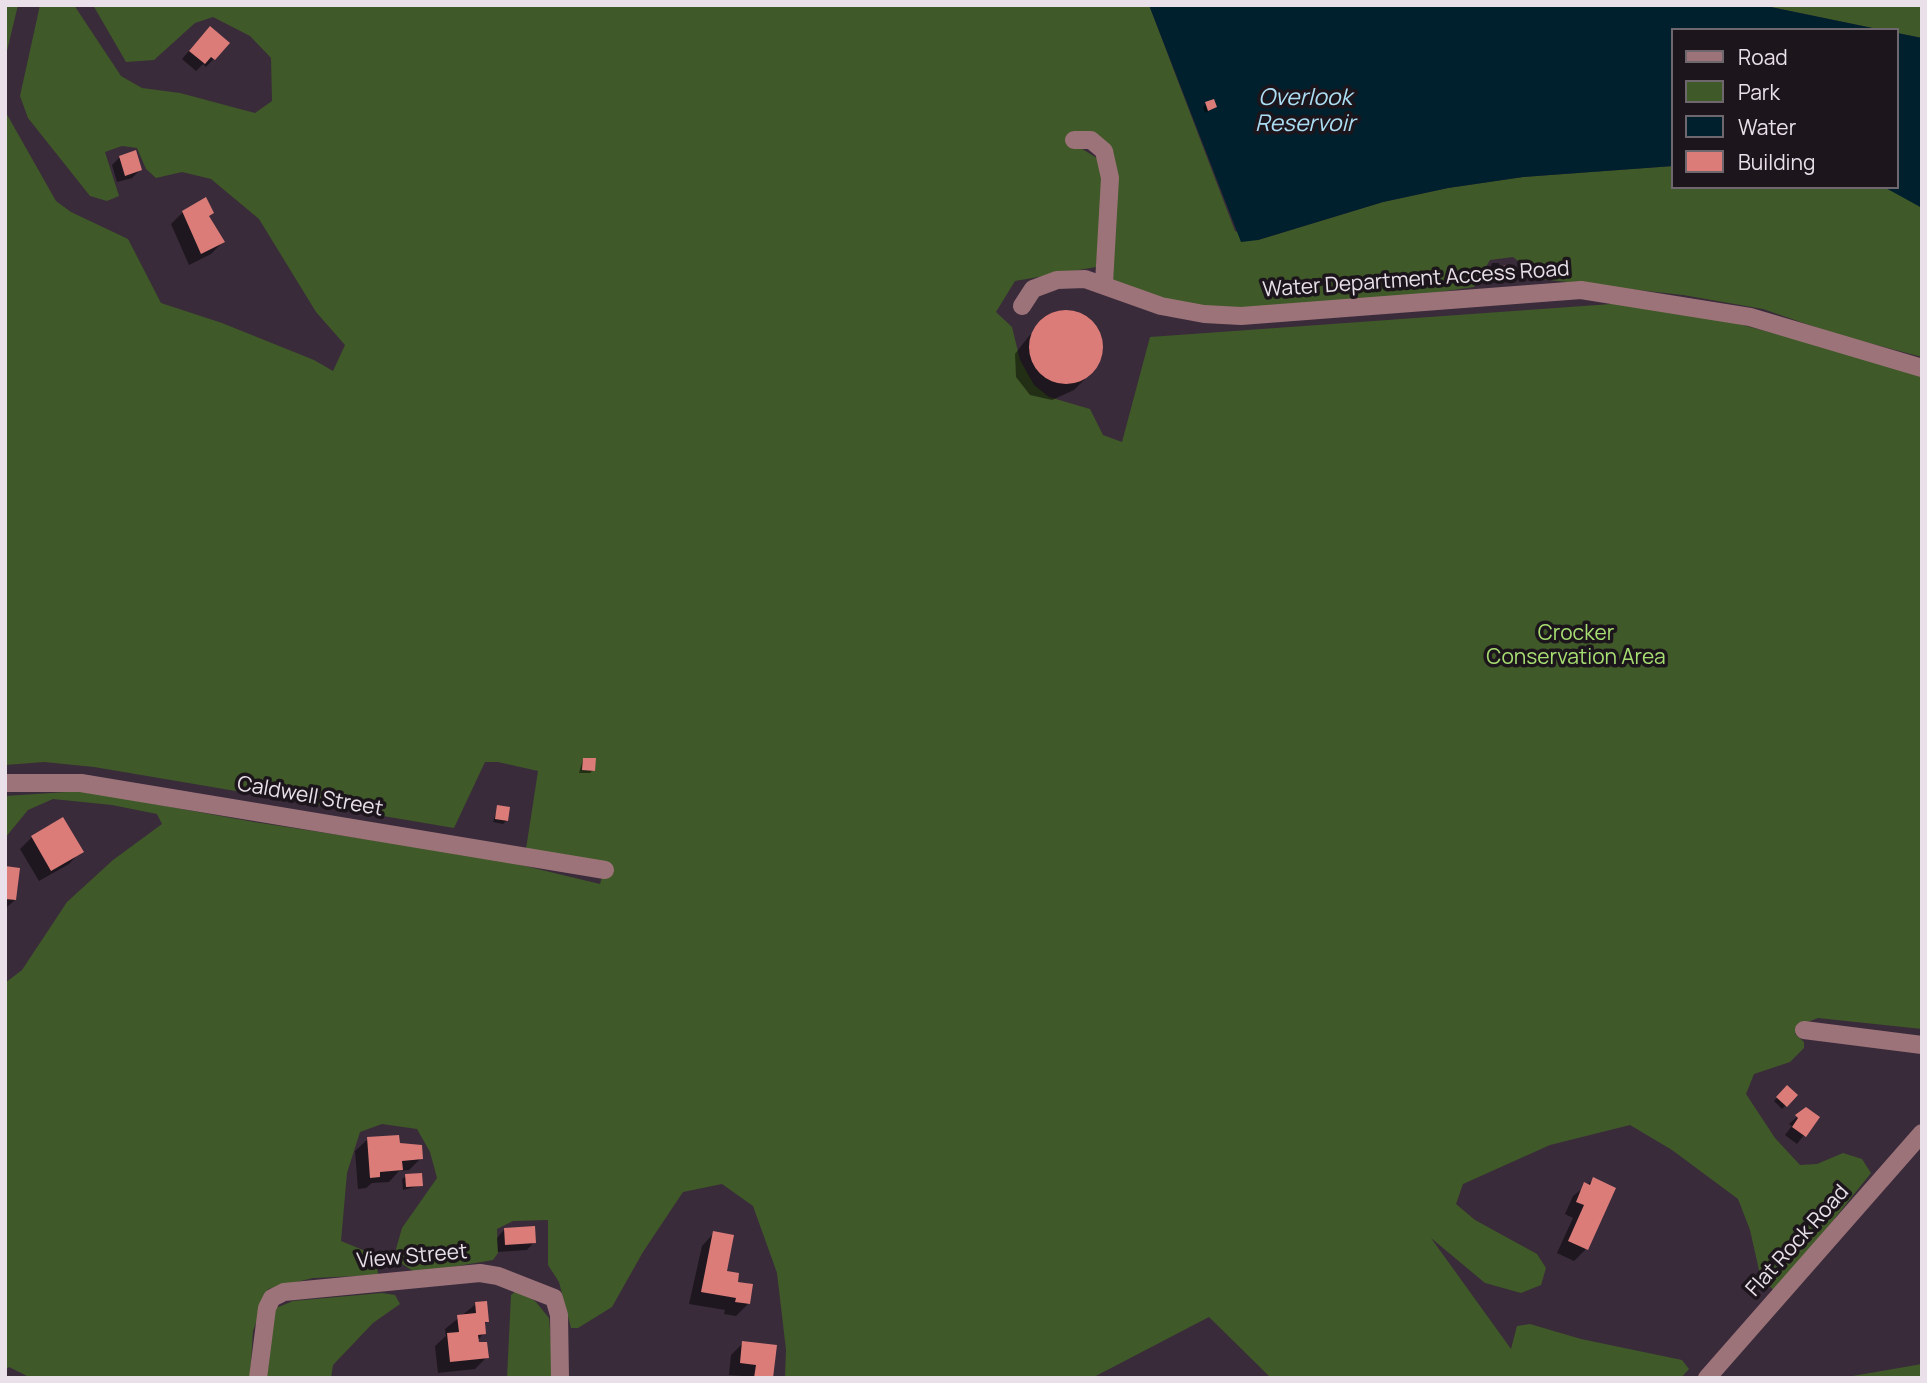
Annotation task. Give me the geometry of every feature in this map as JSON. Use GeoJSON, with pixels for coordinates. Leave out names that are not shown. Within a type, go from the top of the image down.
{"type":"FeatureCollection","features":[{"type":"Feature","properties":{"kind":"street"},"geometry":{"type":"LineString","coordinates":[[1074,140],[1091,140],[1104,151],[1110,178],[1104,283]]}},
{"type":"Feature","properties":{"kind":"street","name":"Water Department Access Road"},"geometry":{"type":"LineString","coordinates":[[1022,306],[1033,289],[1057,280],[1085,279],[1104,283],[1161,306],[1204,314],[1241,316],[1581,290],[1750,317],[1922,368]]}},
{"type":"Feature","properties":{"kind":"street","name":"Caldwell Street"},"geometry":{"type":"LineString","coordinates":[[5,783],[81,783],[605,870]]}},
{"type":"Feature","properties":{"kind":"street"},"geometry":{"type":"LineString","coordinates":[[1804,1030],[1922,1045]]}},
{"type":"Feature","properties":{"kind":"street","name":"Flat Rock Road"},"geometry":{"type":"LineString","coordinates":[[1707,1378],[1922,1133]]}},
{"type":"Feature","properties":{"kind":"street","name":"View Street"},"geometry":{"type":"LineString","coordinates":[[258,1378],[267,1308],[272,1298],[284,1292],[480,1273],[498,1276],[554,1298],[559,1315],[560,1378]]}},
{"type":"Feature","properties":{"kind":"green space"},"geometry":{"type":"Polygon","coordinates":[[[5,5],[18,5],[5,59],[5,5]]]}},
{"type":"Feature","properties":{"kind":"green space","name":"Crocker Conservation Area"},"geometry":{"type":"Polygon","coordinates":[[[40,5],[74,5],[121,76],[142,88],[180,93],[255,113],[272,101],[271,58],[250,36],[213,17],[195,23],[154,60],[126,62],[93,5],[1149,5],[1235,231],[1258,240],[1383,202],[1448,188],[1523,177],[1672,166],[1672,189],[1888,189],[1908,199],[1922,208],[1922,357],[1835,334],[1763,309],[1683,295],[1540,279],[1513,257],[1490,260],[1474,287],[1369,302],[1226,313],[1162,301],[1107,278],[1107,143],[1079,147],[1100,160],[1105,170],[1096,267],[1015,281],[996,312],[1012,327],[1020,360],[1034,385],[1049,397],[1090,409],[1103,435],[1122,442],[1150,337],[1653,301],[1922,373],[1922,1029],[1818,1018],[1800,1025],[1795,1034],[1804,1042],[1804,1048],[1790,1062],[1754,1074],[1746,1094],[1775,1138],[1800,1165],[1817,1164],[1843,1153],[1862,1159],[1871,1173],[1776,1292],[1761,1279],[1750,1230],[1738,1199],[1672,1150],[1630,1125],[1550,1145],[1463,1184],[1456,1204],[1475,1220],[1537,1254],[1546,1268],[1541,1285],[1521,1293],[1485,1283],[1431,1238],[1511,1349],[1517,1326],[1530,1324],[1581,1339],[1682,1360],[1689,1369],[1681,1378],[1271,1378],[1209,1317],[1092,1378],[785,1378],[786,1350],[777,1273],[753,1206],[722,1184],[683,1192],[643,1252],[612,1307],[578,1328],[571,1328],[559,1282],[548,1265],[548,1220],[513,1221],[497,1229],[498,1253],[493,1260],[416,1273],[402,1264],[396,1249],[402,1228],[437,1178],[430,1152],[417,1129],[382,1124],[360,1132],[347,1173],[341,1241],[363,1250],[377,1263],[378,1275],[313,1278],[268,1289],[253,1331],[250,1378],[31,1378],[9,1367],[5,1370],[5,983],[22,970],[67,902],[113,860],[162,824],[157,814],[112,805],[53,799],[28,810],[5,838],[5,796],[82,791],[254,822],[496,859],[600,884],[605,865],[526,849],[538,771],[498,762],[485,762],[454,828],[94,767],[44,762],[5,765],[5,111],[56,201],[71,212],[128,239],[161,303],[222,323],[314,360],[333,371],[345,345],[316,312],[259,219],[211,179],[182,172],[156,178],[146,169],[137,148],[122,146],[105,152],[119,196],[107,201],[90,196],[28,118],[20,96],[40,5]]]}},
{"type":"Feature","properties":{"kind":"green space"},"geometry":{"type":"Polygon","coordinates":[[[1761,5],[1922,5],[1922,38],[1899,33],[1899,28],[1872,28],[1761,5]]]}},
{"type":"Feature","properties":{"kind":"green space"},"geometry":{"type":"Polygon","coordinates":[[[518,1289],[536,1302],[549,1318],[554,1378],[507,1378],[511,1295],[518,1289]]]}},
{"type":"Feature","properties":{"kind":"green space"},"geometry":{"type":"Polygon","coordinates":[[[382,1293],[395,1295],[400,1304],[373,1323],[333,1365],[331,1378],[264,1378],[266,1339],[276,1308],[293,1301],[382,1293]]]}},
{"type":"Feature","properties":{"kind":"green space"},"geometry":{"type":"Polygon","coordinates":[[[1922,1364],[1922,1378],[1841,1378],[1922,1364]]]}},
{"type":"Feature","properties":{"kind":"water","name":"Overlook Reservoir"},"geometry":{"type":"Polygon","coordinates":[[[1149,5],[1761,5],[1872,28],[1672,28],[1672,166],[1523,177],[1448,188],[1383,202],[1258,240],[1241,242],[1149,5]]]}},
{"type":"Feature","properties":{"kind":"water"},"geometry":{"type":"Polygon","coordinates":[[[1899,33],[1922,38],[1922,208],[1888,189],[1899,189],[1899,33]]]}},
{"type":"Feature","properties":{"kind":"building"},"geometry":{"type":"Polygon","coordinates":[[[210,26],[230,43],[215,60],[211,57],[205,64],[189,51],[210,26]]]}},
{"type":"Feature","properties":{"kind":"building"},"geometry":{"type":"Polygon","coordinates":[[[1214,99],[1217,107],[1208,111],[1205,102],[1214,99]]]}},
{"type":"Feature","properties":{"kind":"building"},"geometry":{"type":"Polygon","coordinates":[[[136,150],[142,170],[125,176],[119,156],[136,150]]]}},
{"type":"Feature","properties":{"kind":"building"},"geometry":{"type":"Polygon","coordinates":[[[206,197],[214,213],[209,216],[225,242],[201,254],[182,211],[206,197]]]}},
{"type":"Feature","properties":{"kind":"building"},"geometry":{"type":"Polygon","coordinates":[[[1511,265],[1512,275],[1503,276],[1502,266],[1511,265]]]}},
{"type":"Feature","properties":{"kind":"building"},"geometry":{"type":"Polygon","coordinates":[[[1066,310],[1080,313],[1092,321],[1100,333],[1103,347],[1100,361],[1092,373],[1080,381],[1066,384],[1052,381],[1040,373],[1032,361],[1029,347],[1032,333],[1040,321],[1052,313],[1066,310]]]}},
{"type":"Feature","properties":{"kind":"building"},"geometry":{"type":"Polygon","coordinates":[[[583,758],[596,758],[595,771],[582,770],[583,758]]]}},
{"type":"Feature","properties":{"kind":"building"},"geometry":{"type":"Polygon","coordinates":[[[497,805],[510,807],[508,821],[495,819],[497,805]]]}},
{"type":"Feature","properties":{"kind":"building"},"geometry":{"type":"Polygon","coordinates":[[[63,817],[84,852],[51,871],[31,836],[63,817]]]}},
{"type":"Feature","properties":{"kind":"building"},"geometry":{"type":"Polygon","coordinates":[[[5,866],[20,868],[16,900],[5,899],[5,866]]]}},
{"type":"Feature","properties":{"kind":"building"},"geometry":{"type":"Polygon","coordinates":[[[1787,1085],[1798,1095],[1787,1107],[1776,1097],[1787,1085]]]}},
{"type":"Feature","properties":{"kind":"building"},"geometry":{"type":"Polygon","coordinates":[[[1806,1107],[1820,1117],[1806,1137],[1792,1127],[1798,1118],[1795,1115],[1806,1107]]]}},
{"type":"Feature","properties":{"kind":"building"},"geometry":{"type":"Polygon","coordinates":[[[399,1135],[400,1143],[422,1145],[423,1159],[402,1161],[403,1170],[380,1172],[380,1177],[370,1178],[367,1137],[399,1135]]]}},
{"type":"Feature","properties":{"kind":"building"},"geometry":{"type":"Polygon","coordinates":[[[422,1173],[423,1186],[406,1187],[405,1174],[422,1173]]]}},
{"type":"Feature","properties":{"kind":"building"},"geometry":{"type":"Polygon","coordinates":[[[1593,1177],[1616,1188],[1588,1250],[1568,1241],[1584,1205],[1576,1202],[1584,1182],[1590,1185],[1593,1177]]]}},
{"type":"Feature","properties":{"kind":"building"},"geometry":{"type":"Polygon","coordinates":[[[535,1226],[536,1243],[505,1245],[504,1228],[535,1226]]]}},
{"type":"Feature","properties":{"kind":"building"},"geometry":{"type":"Polygon","coordinates":[[[713,1231],[734,1235],[727,1271],[739,1273],[738,1282],[753,1284],[750,1304],[735,1302],[736,1298],[701,1292],[713,1231]]]}},
{"type":"Feature","properties":{"kind":"building"},"geometry":{"type":"Polygon","coordinates":[[[487,1301],[489,1322],[485,1322],[486,1334],[478,1335],[479,1342],[487,1342],[489,1358],[450,1362],[447,1333],[459,1332],[457,1315],[476,1313],[475,1302],[487,1301]]]}},
{"type":"Feature","properties":{"kind":"building"},"geometry":{"type":"Polygon","coordinates":[[[742,1341],[777,1345],[773,1378],[754,1378],[756,1365],[740,1363],[742,1341]]]}}]}
